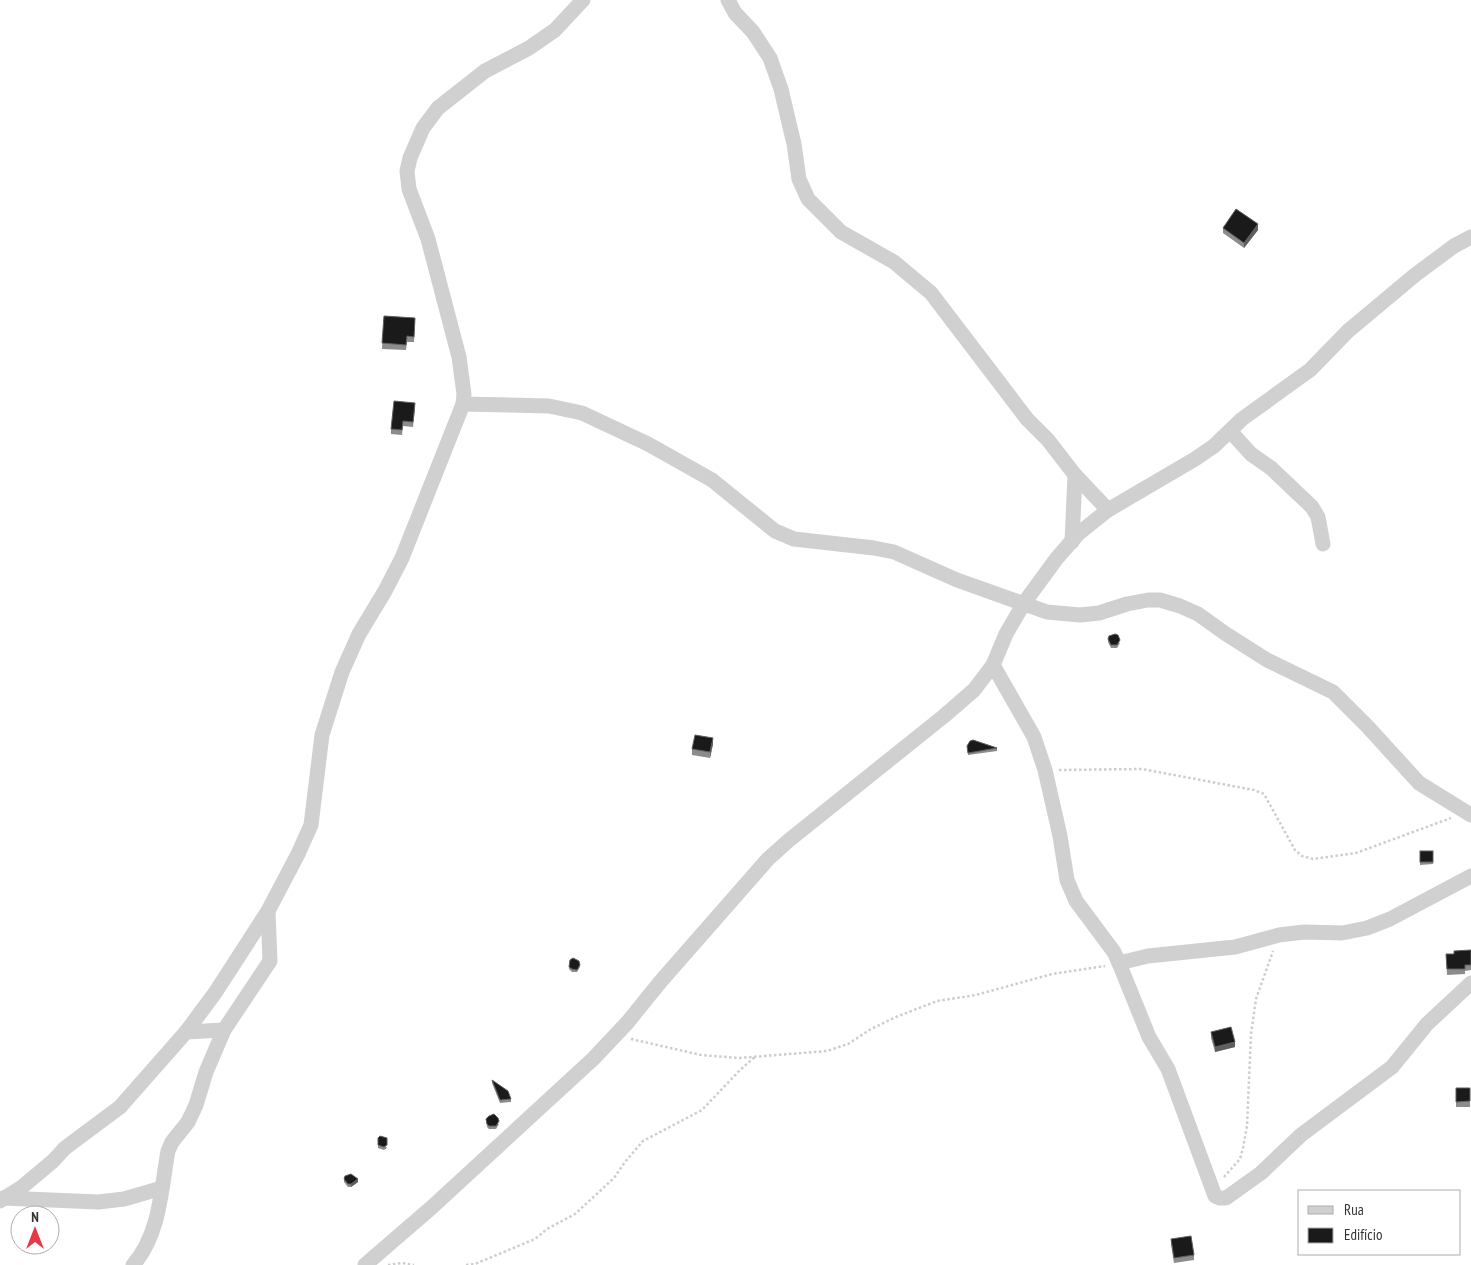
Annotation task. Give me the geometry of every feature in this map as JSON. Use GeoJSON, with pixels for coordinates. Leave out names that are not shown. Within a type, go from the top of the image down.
{"type":"FeatureCollection","features":[{"type":"Feature","properties":{"kind":"street"},"geometry":{"type":"LineString","coordinates":[[2,1199],[22,1187],[53,1161],[65,1148],[120,1107],[186,1032],[215,993],[268,911],[298,854],[311,825],[322,735],[342,672],[359,634],[402,558],[463,404],[464,394],[459,357],[428,239],[409,189],[407,171],[410,158],[423,128],[438,108],[485,71],[529,48],[555,30],[583,0]]}},
{"type":"Feature","properties":{"kind":"street"},"geometry":{"type":"LineString","coordinates":[[728,0],[735,13],[753,32],[770,58],[781,90],[794,144],[799,179],[808,199],[841,232],[894,262],[931,293],[1027,419],[1048,440],[1075,476],[1108,510]]}},
{"type":"Feature","properties":{"kind":"street"},"geometry":{"type":"LineString","coordinates":[[365,1265],[501,1145],[616,1035],[768,859],[974,690],[993,665],[1006,634],[1024,603],[1057,558],[1078,534],[1108,510],[1214,446],[1242,419],[1310,370],[1348,331],[1415,275],[1454,246],[1471,237]]}},
{"type":"Feature","properties":{"kind":"street"},"geometry":{"type":"LineString","coordinates":[[463,404],[549,406],[582,413],[648,444],[712,480],[775,530],[794,539],[885,550],[945,573],[966,584],[1047,612],[1080,615],[1099,613],[1127,604],[1148,600],[1160,600],[1180,606],[1198,614],[1267,660],[1333,692],[1419,783],[1469,814]]}},
{"type":"Feature","properties":{"kind":"street"},"geometry":{"type":"LineString","coordinates":[[1230,431],[1251,454],[1271,468],[1312,507],[1318,517],[1323,544]]}},
{"type":"Feature","properties":{"kind":"street"},"geometry":{"type":"LineString","coordinates":[[1072,542],[1075,476]]}},
{"type":"Feature","properties":{"kind":"street"},"geometry":{"type":"LineString","coordinates":[[993,665],[1034,737],[1045,770],[1060,836],[1067,880],[1076,901],[1114,952],[1149,1037],[1168,1069],[1215,1196],[1226,1198],[1261,1173],[1301,1135],[1392,1067],[1427,1024],[1471,983]]}},
{"type":"Feature","properties":{"kind":"street"},"geometry":{"type":"LineString","coordinates":[[1119,964],[1148,956],[1235,947],[1304,932],[1342,933],[1368,928],[1390,919],[1471,876]]}},
{"type":"Feature","properties":{"kind":"street"},"geometry":{"type":"LineString","coordinates":[[133,1265],[142,1255],[154,1228],[168,1151],[172,1142],[188,1122],[196,1106],[206,1072],[224,1030],[270,961],[268,911]]}},
{"type":"Feature","properties":{"kind":"street"},"geometry":{"type":"LineString","coordinates":[[186,1032],[224,1030]]}},
{"type":"Feature","properties":{"kind":"street"},"geometry":{"type":"LineString","coordinates":[[2,1199],[98,1202],[124,1199],[162,1188]]}},
{"type":"Feature","properties":{"kind":"path"},"geometry":{"type":"LineString","coordinates":[[1045,770],[1142,769],[1254,790],[1264,794],[1295,850],[1302,856],[1313,859],[1356,853],[1469,814]]}},
{"type":"Feature","properties":{"kind":"path"},"geometry":{"type":"LineString","coordinates":[[1212,1188],[1240,1159],[1243,1148],[1247,1126],[1252,1034],[1256,999],[1279,936]]}},
{"type":"Feature","properties":{"kind":"path"},"geometry":{"type":"LineString","coordinates":[[616,1035],[700,1055],[739,1058],[827,1051],[848,1044],[871,1029],[896,1017],[937,1001],[976,995],[1052,974],[1119,964]]}},
{"type":"Feature","properties":{"kind":"path"},"geometry":{"type":"LineString","coordinates":[[466,1265],[475,1264],[535,1239],[547,1228],[575,1214],[614,1178],[624,1162],[643,1141],[702,1110],[740,1070],[757,1056]]}},
{"type":"Feature","properties":{"kind":"path"},"geometry":{"type":"LineString","coordinates":[[388,1265],[402,1262],[414,1265]]}},
{"type":"Feature","properties":{"kind":"building"},"geometry":{"type":"Polygon","coordinates":[[[1236,209],[1258,224],[1244,243],[1223,228],[1236,209]]]}},
{"type":"Feature","properties":{"kind":"building"},"geometry":{"type":"Polygon","coordinates":[[[384,316],[415,318],[414,337],[407,336],[406,345],[382,343],[384,316]]]}},
{"type":"Feature","properties":{"kind":"building"},"geometry":{"type":"Polygon","coordinates":[[[394,401],[415,403],[413,422],[403,421],[402,430],[391,429],[394,401]]]}},
{"type":"Feature","properties":{"kind":"building"},"geometry":{"type":"Polygon","coordinates":[[[1118,635],[1120,640],[1117,645],[1111,645],[1108,639],[1109,636],[1118,635]]]}},
{"type":"Feature","properties":{"kind":"building"},"geometry":{"type":"Polygon","coordinates":[[[695,735],[713,738],[710,752],[692,749],[695,735]]]}},
{"type":"Feature","properties":{"kind":"building"},"geometry":{"type":"Polygon","coordinates":[[[973,740],[997,748],[968,753],[967,746],[973,740]]]}},
{"type":"Feature","properties":{"kind":"building"},"geometry":{"type":"Polygon","coordinates":[[[1420,851],[1433,851],[1433,862],[1420,862],[1420,851]]]}},
{"type":"Feature","properties":{"kind":"building"},"geometry":{"type":"Polygon","coordinates":[[[1471,950],[1471,965],[1465,965],[1465,969],[1447,969],[1446,954],[1454,954],[1454,951],[1471,950]]]}},
{"type":"Feature","properties":{"kind":"building"},"geometry":{"type":"Polygon","coordinates":[[[573,958],[579,961],[580,965],[577,970],[569,967],[570,960],[573,958]]]}},
{"type":"Feature","properties":{"kind":"building"},"geometry":{"type":"Polygon","coordinates":[[[1231,1027],[1235,1042],[1215,1047],[1211,1032],[1231,1027]]]}},
{"type":"Feature","properties":{"kind":"building"},"geometry":{"type":"Polygon","coordinates":[[[492,1080],[508,1091],[511,1099],[500,1100],[492,1080]]]}},
{"type":"Feature","properties":{"kind":"building"},"geometry":{"type":"Polygon","coordinates":[[[1456,1088],[1470,1088],[1470,1101],[1456,1102],[1456,1088]]]}},
{"type":"Feature","properties":{"kind":"building"},"geometry":{"type":"Polygon","coordinates":[[[494,1114],[499,1121],[496,1126],[489,1126],[486,1119],[494,1114]]]}},
{"type":"Feature","properties":{"kind":"building"},"geometry":{"type":"Polygon","coordinates":[[[380,1136],[387,1138],[387,1145],[384,1147],[378,1145],[378,1138],[380,1136]]]}},
{"type":"Feature","properties":{"kind":"building"},"geometry":{"type":"Polygon","coordinates":[[[351,1174],[358,1179],[348,1184],[344,1179],[345,1176],[351,1174]]]}},
{"type":"Feature","properties":{"kind":"building"},"geometry":{"type":"Polygon","coordinates":[[[1191,1236],[1194,1255],[1174,1258],[1171,1239],[1191,1236]]]}}]}
